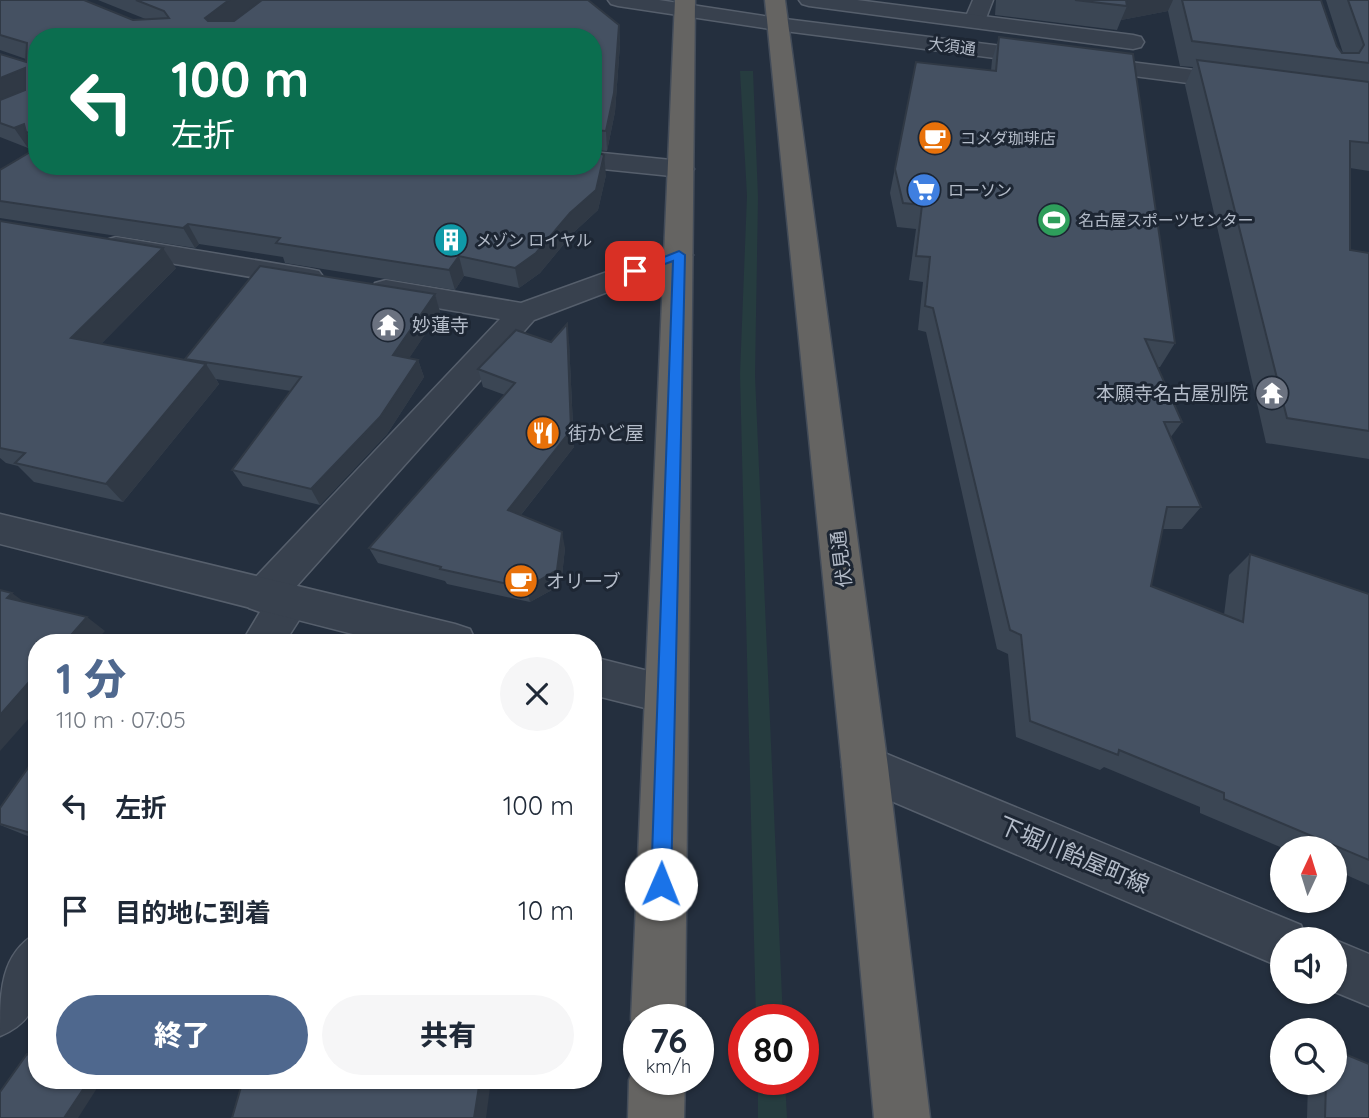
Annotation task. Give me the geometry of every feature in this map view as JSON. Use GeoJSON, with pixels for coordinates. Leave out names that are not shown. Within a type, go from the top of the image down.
{"type":"FeatureCollection","features":[{"type":"Feature","properties":{"kind":"highway"},"geometry":{"type":"LineString","coordinates":[[658,1004],[685,4]]}},
{"type":"Feature","properties":{"kind":"highway","name":"伏見通"},"geometry":{"type":"LineString","coordinates":[[776,12],[865,767],[902,1118]]}},
{"type":"Feature","properties":{"kind":"highway"},"geometry":{"type":"LineString","coordinates":[[656,1118],[657,1095]]}},
{"type":"Feature","properties":{"kind":"street","name":"大須通"},"geometry":{"type":"LineString","coordinates":[[618,0],[776,12],[1266,86]]}},
{"type":"Feature","properties":{"kind":"street","name":"大須通"},"geometry":{"type":"LineString","coordinates":[[809,0],[1155,45]]}},
{"type":"Feature","properties":{"kind":"street"},"geometry":{"type":"LineString","coordinates":[[975,21],[982,0]]}},
{"type":"Feature","properties":{"kind":"street"},"geometry":{"type":"LineString","coordinates":[[602,161],[681,169]]}},
{"type":"Feature","properties":{"kind":"street"},"geometry":{"type":"LineString","coordinates":[[90,242],[523,313]]}},
{"type":"Feature","properties":{"kind":"street"},"geometry":{"type":"LineString","coordinates":[[265,634],[276,599],[523,313],[679,255]]}},
{"type":"Feature","properties":{"kind":"street"},"geometry":{"type":"LineString","coordinates":[[0,528],[421,634]]}},
{"type":"Feature","properties":{"kind":"street"},"geometry":{"type":"LineString","coordinates":[[602,678],[665,692]]}},
{"type":"Feature","properties":{"kind":"street","name":"下堀川飴屋町線"},"geometry":{"type":"LineString","coordinates":[[865,767],[1270,938]]}},
{"type":"Feature","properties":{"kind":"street"},"geometry":{"type":"LineString","coordinates":[[0,1010],[28,971]]}},
{"type":"Feature","properties":{"kind":"street"},"geometry":{"type":"LineString","coordinates":[[1347,971],[1369,980]]}},
{"type":"Feature","properties":{"kind":"green space"},"geometry":{"type":"Polygon","coordinates":[[[740,71],[753,71],[758,197],[755,376],[782,1004],[756,1004],[740,374],[747,196],[740,71]]]}},
{"type":"Feature","properties":{"kind":"green space"},"geometry":{"type":"Polygon","coordinates":[[[758,1095],[786,1095],[787,1118],[758,1118],[758,1095]]]}},
{"type":"Feature","properties":{"kind":"building"},"geometry":{"type":"Polygon","coordinates":[[[0,0],[84,0],[133,20],[169,18],[164,11],[136,0],[229,0],[205,18],[208,21],[234,21],[262,0],[588,0],[619,25],[614,93],[606,131],[602,131],[602,28],[28,28],[28,133],[24,124],[14,128],[0,123],[0,100],[25,90],[25,68],[0,78],[0,54],[26,62],[27,43],[0,35],[0,0]]]}},
{"type":"Feature","properties":{"kind":"building"},"geometry":{"type":"Polygon","coordinates":[[[1075,0],[1126,0],[1127,6],[1075,0]]]}},
{"type":"Feature","properties":{"kind":"building"},"geometry":{"type":"Polygon","coordinates":[[[1182,0],[1321,0],[1342,53],[1359,53],[1364,45],[1348,0],[1369,0],[1369,63],[1192,41],[1182,0]]]}},
{"type":"Feature","properties":{"kind":"building"},"geometry":{"type":"Polygon","coordinates":[[[999,37],[1133,54],[1175,343],[1145,339],[1182,422],[1164,422],[1201,507],[1167,507],[1151,586],[1243,622],[1250,554],[1369,594],[1369,860],[1348,851],[1348,836],[1312,836],[1224,799],[1224,793],[1119,750],[1118,755],[1030,721],[1021,635],[1010,630],[933,308],[925,306],[930,257],[916,256],[922,205],[903,203],[895,169],[916,62],[996,71],[999,37]]]}},
{"type":"Feature","properties":{"kind":"building"},"geometry":{"type":"Polygon","coordinates":[[[1197,60],[1369,82],[1369,143],[1350,141],[1350,250],[1369,253],[1369,431],[1287,418],[1197,60]]]}},
{"type":"Feature","properties":{"kind":"building"},"geometry":{"type":"Polygon","coordinates":[[[28,153],[28,175],[599,175],[596,190],[570,213],[536,253],[515,268],[459,256],[449,270],[276,243],[280,238],[188,224],[183,228],[0,201],[0,170],[28,153]]]}},
{"type":"Feature","properties":{"kind":"building"},"geometry":{"type":"Polygon","coordinates":[[[0,221],[163,248],[71,338],[206,364],[106,484],[15,463],[25,453],[0,448],[0,221]]]}},
{"type":"Feature","properties":{"kind":"building"},"geometry":{"type":"Polygon","coordinates":[[[260,266],[435,294],[393,355],[418,360],[380,417],[311,489],[232,470],[301,377],[185,359],[260,266]]]}},
{"type":"Feature","properties":{"kind":"building"},"geometry":{"type":"Polygon","coordinates":[[[567,324],[571,430],[508,510],[562,532],[557,570],[526,588],[440,569],[441,567],[369,548],[515,383],[478,369],[516,330],[551,342],[567,324]]]}},
{"type":"Feature","properties":{"kind":"building"},"geometry":{"type":"Polygon","coordinates":[[[0,590],[12,593],[7,598],[87,617],[72,634],[28,634],[28,683],[0,715],[0,590]]]}},
{"type":"Feature","properties":{"kind":"building"},"geometry":{"type":"Polygon","coordinates":[[[28,768],[28,832],[0,824],[0,808],[28,768]]]}},
{"type":"Feature","properties":{"kind":"building"},"geometry":{"type":"Polygon","coordinates":[[[27,1054],[28,1089],[83,1089],[64,1118],[0,1118],[0,1092],[27,1054]]]}},
{"type":"Feature","properties":{"kind":"building"},"geometry":{"type":"Polygon","coordinates":[[[1347,1055],[1369,1064],[1369,1118],[1325,1118],[1326,1095],[1347,1095],[1347,1055]]]}},
{"type":"Feature","properties":{"kind":"building"},"geometry":{"type":"Polygon","coordinates":[[[240,1089],[479,1089],[474,1118],[232,1118],[240,1089]]]}},
{"type":"Feature","properties":{"kind":"place","name":"コメダ珈琲店"},"geometry":{"type":"Point","coordinates":[935,138]}},
{"type":"Feature","properties":{"kind":"place","name":"ローソン"},"geometry":{"type":"Point","coordinates":[924,190]}},
{"type":"Feature","properties":{"kind":"place","name":"名古屋スポーツセンター"},"geometry":{"type":"Point","coordinates":[1054,220]}},
{"type":"Feature","properties":{"kind":"place","name":"メゾン ロイヤル"},"geometry":{"type":"Point","coordinates":[451,240]}},
{"type":"Feature","properties":{"kind":"place","name":"妙蓮寺"},"geometry":{"type":"Point","coordinates":[388,325]}},
{"type":"Feature","properties":{"kind":"place","name":"本願寺名古屋別院"},"geometry":{"type":"Point","coordinates":[1272,393]}},
{"type":"Feature","properties":{"kind":"place","name":"街かど屋"},"geometry":{"type":"Point","coordinates":[543,433]}},
{"type":"Feature","properties":{"kind":"place","name":"オリーブ"},"geometry":{"type":"Point","coordinates":[521,581]}},
{"type":"Feature","properties":{"kind":"route"},"geometry":{"type":"LineString","coordinates":[[635,271],[679,255],[661,884]]}}]}
